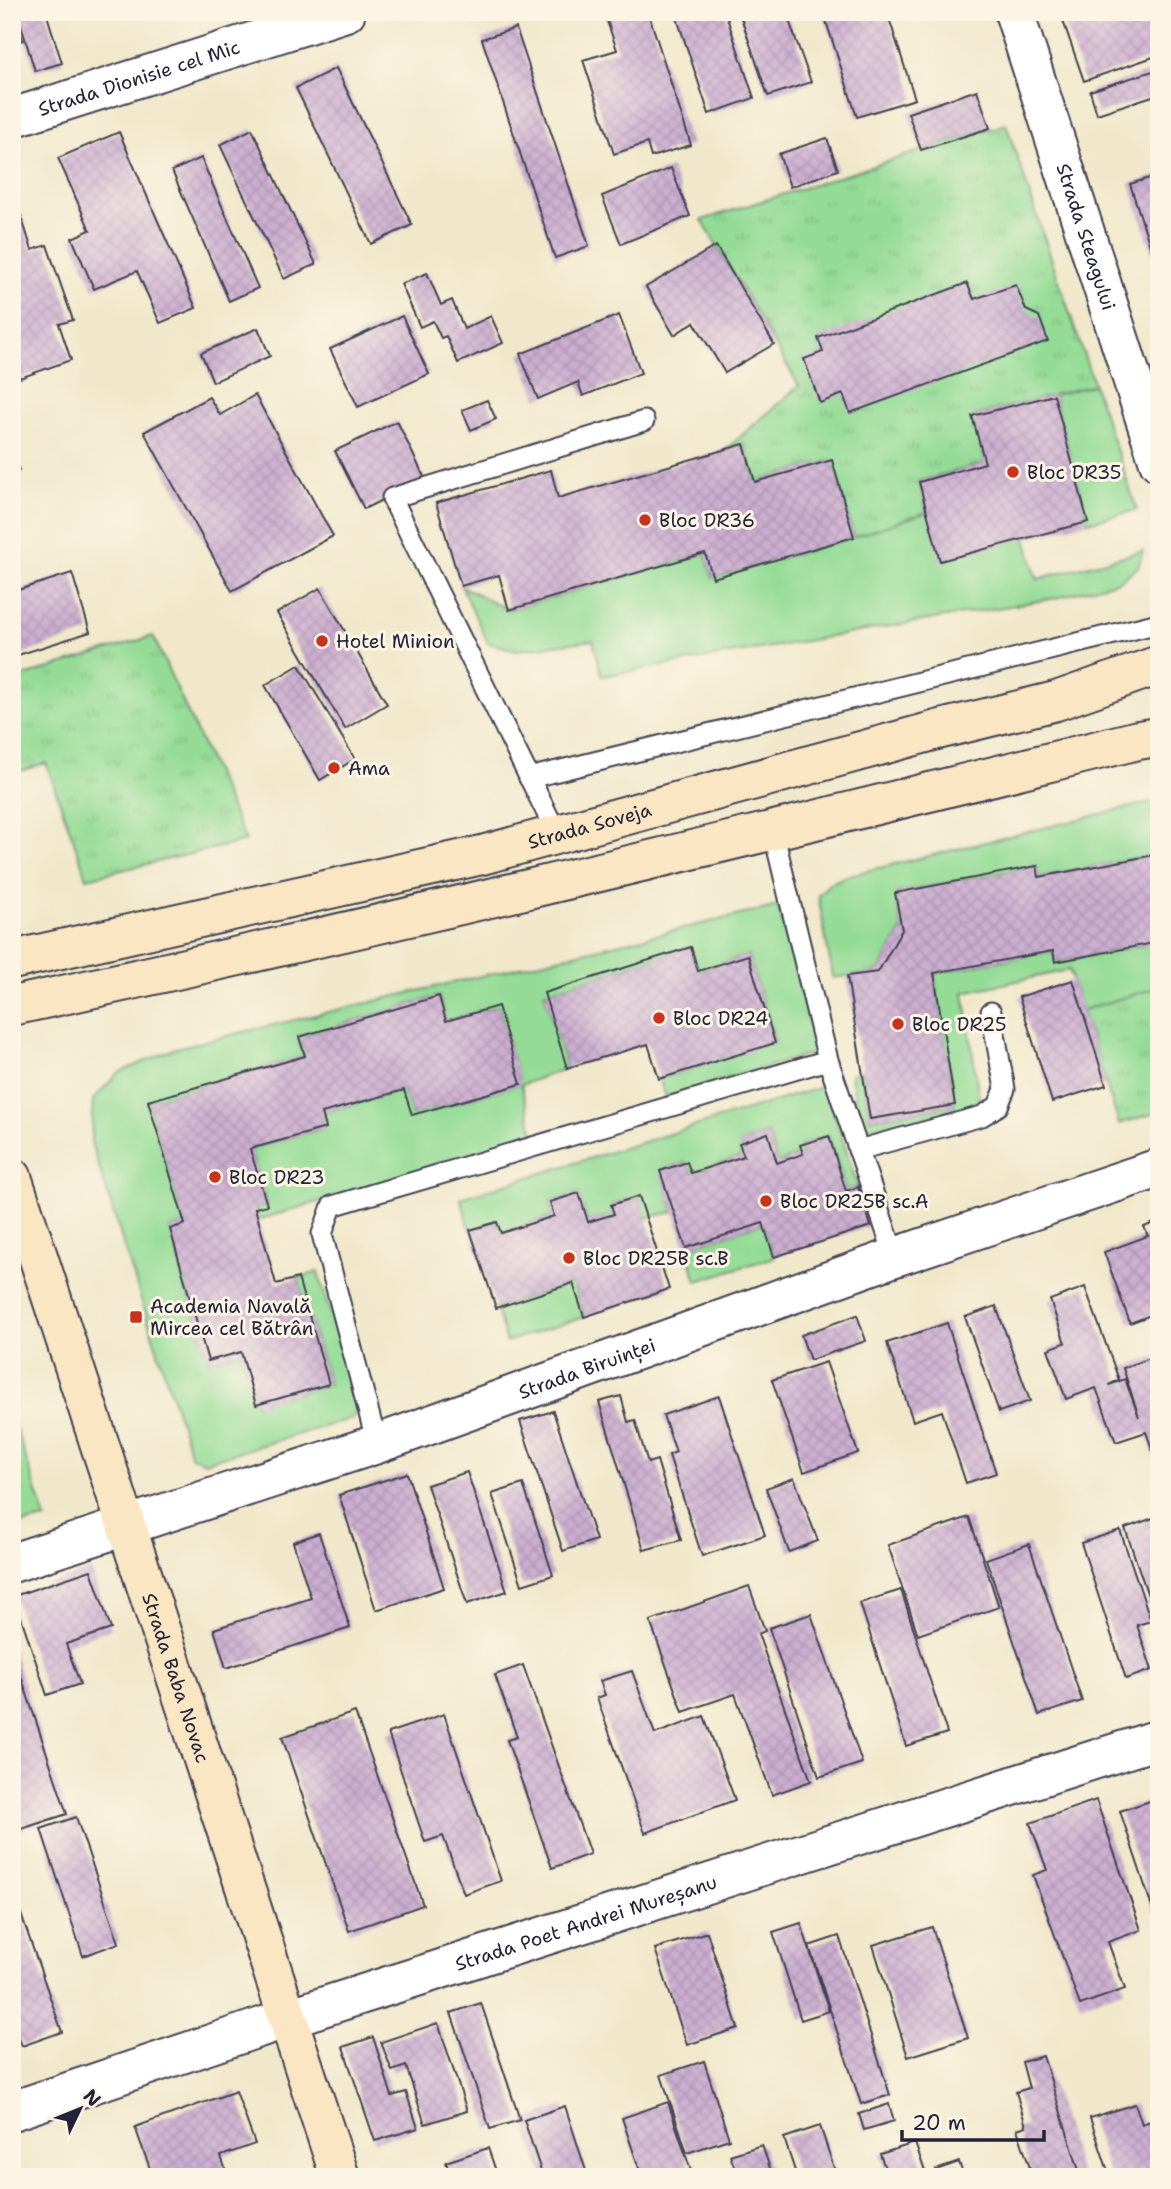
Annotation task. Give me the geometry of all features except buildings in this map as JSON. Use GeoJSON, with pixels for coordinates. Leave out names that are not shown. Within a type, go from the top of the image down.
{"type":"FeatureCollection","features":[{"type":"Feature","properties":{"kind":"main road","name":"Strada Soveja"},"geometry":{"type":"LineString","coordinates":[[12,960],[482,855],[937,730],[1056,701],[1159,665]]}},
{"type":"Feature","properties":{"kind":"main road"},"geometry":{"type":"LineString","coordinates":[[12,1006],[246,956],[1159,737]]}},
{"type":"Feature","properties":{"kind":"main road","name":"Strada Baba Novac"},"geometry":{"type":"LineString","coordinates":[[12,1177],[340,2177]]}},
{"type":"Feature","properties":{"kind":"street","name":"Strada Dionisie cel Mic"},"geometry":{"type":"LineString","coordinates":[[12,118],[346,12]]}},
{"type":"Feature","properties":{"kind":"street","name":"Strada Steagului"},"geometry":{"type":"LineString","coordinates":[[1014,12],[1159,462]]}},
{"type":"Feature","properties":{"kind":"street","name":"Strada Biruinței"},"geometry":{"type":"LineString","coordinates":[[12,1563],[377,1444],[895,1257],[1159,1168]]}},
{"type":"Feature","properties":{"kind":"street","name":"Strada Poet Andrei Mureșanu"},"geometry":{"type":"LineString","coordinates":[[12,2111],[288,2018],[1159,1739]]}},
{"type":"Feature","properties":{"kind":"lane"},"geometry":{"type":"LineString","coordinates":[[557,834],[392,498],[644,421]]}},
{"type":"Feature","properties":{"kind":"lane"},"geometry":{"type":"LineString","coordinates":[[529,778],[1159,623]]}},
{"type":"Feature","properties":{"kind":"lane"},"geometry":{"type":"LineString","coordinates":[[773,831],[828,1060],[895,1257]]}},
{"type":"Feature","properties":{"kind":"lane"},"geometry":{"type":"LineString","coordinates":[[858,1150],[982,1116],[998,1106],[1005,1089],[991,1012]]}},
{"type":"Feature","properties":{"kind":"lane"},"geometry":{"type":"LineString","coordinates":[[377,1444],[322,1234],[332,1206],[828,1060]]}},
{"type":"Feature","properties":{"kind":"green space"},"geometry":{"type":"Polygon","coordinates":[[[1006,124],[1094,385],[973,416],[985,463],[919,481],[927,512],[854,537],[832,460],[755,482],[744,444],[725,450],[799,386],[702,220],[1006,124]]]}},
{"type":"Feature","properties":{"kind":"green space"},"geometry":{"type":"Polygon","coordinates":[[[1094,385],[1137,510],[1088,522],[1054,395],[1094,385]]]}},
{"type":"Feature","properties":{"kind":"green space"},"geometry":{"type":"Polygon","coordinates":[[[927,512],[1026,538],[1037,579],[1143,551],[1138,567],[1119,581],[1056,598],[602,676],[593,640],[516,650],[488,643],[461,586],[509,610],[705,553],[713,578],[854,537],[927,512]]]}},
{"type":"Feature","properties":{"kind":"green space"},"geometry":{"type":"Polygon","coordinates":[[[153,636],[246,841],[87,878],[46,763],[12,774],[12,680],[153,636]]]}},
{"type":"Feature","properties":{"kind":"green space"},"geometry":{"type":"Polygon","coordinates":[[[1159,800],[1159,854],[1039,877],[1037,866],[896,893],[902,930],[878,972],[833,978],[818,895],[829,884],[846,876],[1159,800]]]}},
{"type":"Feature","properties":{"kind":"green space"},"geometry":{"type":"Polygon","coordinates":[[[778,906],[816,1052],[666,1097],[659,1079],[775,1042],[748,955],[698,971],[691,947],[544,993],[567,1068],[521,1085],[535,1137],[258,1220],[255,1208],[267,1205],[250,1149],[325,1128],[322,1113],[404,1090],[412,1115],[520,1084],[498,1006],[446,1021],[439,996],[299,1037],[305,1056],[148,1101],[185,1224],[170,1229],[208,1361],[241,1352],[256,1404],[329,1384],[298,1278],[318,1272],[357,1402],[353,1418],[205,1462],[191,1456],[91,1142],[93,1100],[118,1073],[176,1048],[778,906]]]}},
{"type":"Feature","properties":{"kind":"green space"},"geometry":{"type":"Polygon","coordinates":[[[1159,942],[1159,987],[1082,1010],[1069,970],[964,992],[979,1098],[968,1110],[860,1129],[851,1074],[862,1071],[870,1119],[955,1105],[934,973],[1053,951],[1056,962],[1159,942]]]}},
{"type":"Feature","properties":{"kind":"green space"},"geometry":{"type":"Polygon","coordinates":[[[1155,988],[1159,999],[1159,1112],[1119,1124],[1082,1010],[1155,988]]]}},
{"type":"Feature","properties":{"kind":"green space"},"geometry":{"type":"Polygon","coordinates":[[[825,1086],[858,1187],[846,1191],[829,1136],[800,1145],[803,1154],[777,1163],[768,1133],[740,1143],[744,1156],[691,1173],[686,1162],[661,1171],[674,1212],[646,1218],[638,1196],[611,1205],[614,1214],[588,1222],[578,1193],[550,1202],[554,1216],[501,1233],[497,1222],[470,1230],[461,1198],[825,1086]]]}},
{"type":"Feature","properties":{"kind":"green space"},"geometry":{"type":"Polygon","coordinates":[[[763,1223],[774,1257],[697,1281],[686,1248],[763,1223]]]}},
{"type":"Feature","properties":{"kind":"green space"},"geometry":{"type":"Polygon","coordinates":[[[573,1283],[584,1317],[506,1342],[496,1308],[573,1283]]]}},
{"type":"Feature","properties":{"kind":"green space"},"geometry":{"type":"Polygon","coordinates":[[[12,1417],[46,1519],[12,1526],[12,1417]]]}},
{"type":"Feature","properties":{"kind":"place","name":"Bloc DR35"},"geometry":{"type":"Point","coordinates":[1013,472]}},
{"type":"Feature","properties":{"kind":"place","name":"Bloc DR36"},"geometry":{"type":"Point","coordinates":[645,520]}},
{"type":"Feature","properties":{"kind":"place","name":"Hotel Minion"},"geometry":{"type":"Point","coordinates":[322,641]}},
{"type":"Feature","properties":{"kind":"place","name":"Ama"},"geometry":{"type":"Point","coordinates":[334,768]}},
{"type":"Feature","properties":{"kind":"place","name":"Bloc DR24"},"geometry":{"type":"Point","coordinates":[659,1018]}},
{"type":"Feature","properties":{"kind":"place","name":"Bloc DR25"},"geometry":{"type":"Point","coordinates":[898,1024]}},
{"type":"Feature","properties":{"kind":"place","name":"Bloc DR23"},"geometry":{"type":"Point","coordinates":[215,1177]}},
{"type":"Feature","properties":{"kind":"place","name":"Bloc DR25B sc.A"},"geometry":{"type":"Point","coordinates":[766,1201]}},
{"type":"Feature","properties":{"kind":"place","name":"Bloc DR25B sc.B"},"geometry":{"type":"Point","coordinates":[569,1258]}},
{"type":"Feature","properties":{"kind":"place","name":"Academia Navală Mircea cel Bătrân"},"geometry":{"type":"Point","coordinates":[136,1317]}}]}
